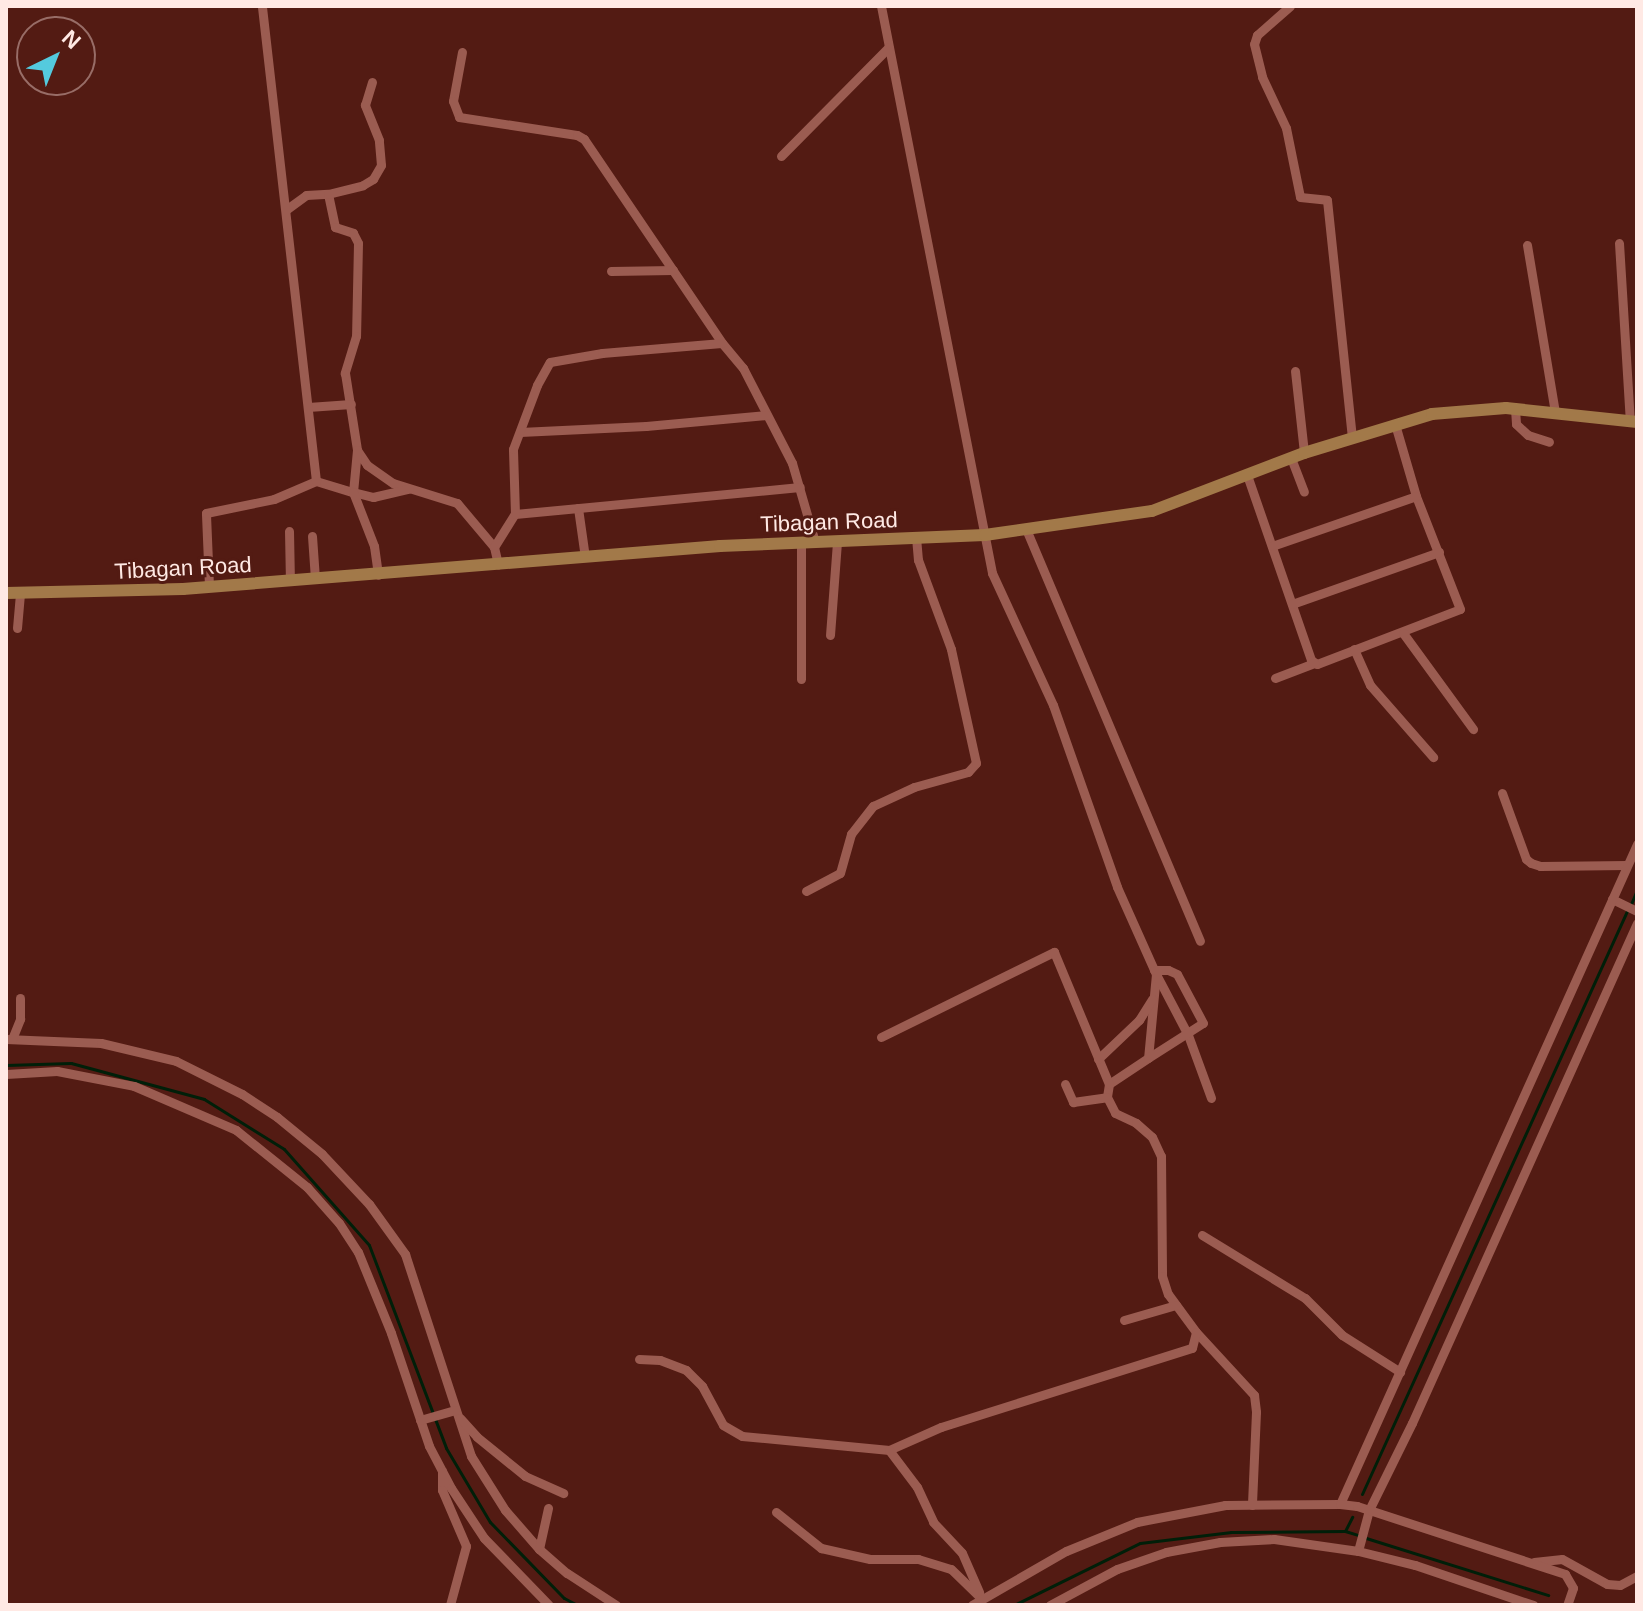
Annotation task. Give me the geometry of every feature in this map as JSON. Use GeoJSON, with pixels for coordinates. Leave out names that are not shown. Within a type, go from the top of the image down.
{"type":"FeatureCollection","features":[{"type":"Feature","properties":{"kind":"main road","name":"Tibagan Road"},"geometry":{"type":"LineString","coordinates":[[6,593],[209,586],[585,557],[985,535],[1152,511],[1304,453],[1432,414],[1515,409],[1634,422]]}},
{"type":"Feature","properties":{"kind":"street"},"geometry":{"type":"LineString","coordinates":[[262,6],[316,481]]}},
{"type":"Feature","properties":{"kind":"street"},"geometry":{"type":"LineString","coordinates":[[881,6],[997,587],[1053,705],[1117,887],[1155,972],[1188,1035],[1211,1098]]}},
{"type":"Feature","properties":{"kind":"street"},"geometry":{"type":"LineString","coordinates":[[1290,6],[1257,35],[1254,44],[1262,77],[1289,137],[1300,198],[1324,198],[1327,202],[1352,437]]}},
{"type":"Feature","properties":{"kind":"street"},"geometry":{"type":"LineString","coordinates":[[781,156],[889,47]]}},
{"type":"Feature","properties":{"kind":"street"},"geometry":{"type":"LineString","coordinates":[[462,52],[453,101],[459,117],[579,136],[722,343],[743,368],[800,487],[815,542]]}},
{"type":"Feature","properties":{"kind":"street"},"geometry":{"type":"LineString","coordinates":[[287,209],[306,195],[328,194],[369,183],[380,168],[379,140],[365,110],[372,82]]}},
{"type":"Feature","properties":{"kind":"street"},"geometry":{"type":"LineString","coordinates":[[328,194],[335,227],[353,233],[358,243],[356,336],[345,373],[357,450],[353,492],[374,546],[378,575]]}},
{"type":"Feature","properties":{"kind":"street"},"geometry":{"type":"LineString","coordinates":[[1619,243],[1634,422]]}},
{"type":"Feature","properties":{"kind":"street"},"geometry":{"type":"LineString","coordinates":[[1527,245],[1555,412]]}},
{"type":"Feature","properties":{"kind":"street"},"geometry":{"type":"LineString","coordinates":[[611,271],[673,270]]}},
{"type":"Feature","properties":{"kind":"street"},"geometry":{"type":"LineString","coordinates":[[494,547],[515,514],[512,458],[520,432],[537,385],[554,359],[722,343]]}},
{"type":"Feature","properties":{"kind":"street"},"geometry":{"type":"LineString","coordinates":[[1295,371],[1304,453]]}},
{"type":"Feature","properties":{"kind":"street"},"geometry":{"type":"LineString","coordinates":[[308,407],[351,404]]}},
{"type":"Feature","properties":{"kind":"street"},"geometry":{"type":"LineString","coordinates":[[1515,409],[1516,424],[1528,435],[1549,442]]}},
{"type":"Feature","properties":{"kind":"street"},"geometry":{"type":"LineString","coordinates":[[520,432],[767,415]]}},
{"type":"Feature","properties":{"kind":"street"},"geometry":{"type":"LineString","coordinates":[[1275,678],[1403,633],[1460,609],[1416,496],[1395,424]]}},
{"type":"Feature","properties":{"kind":"street"},"geometry":{"type":"LineString","coordinates":[[357,450],[380,475],[411,489],[457,503],[494,547],[498,565]]}},
{"type":"Feature","properties":{"kind":"street"},"geometry":{"type":"LineString","coordinates":[[1291,458],[1304,492]]}},
{"type":"Feature","properties":{"kind":"street"},"geometry":{"type":"LineString","coordinates":[[1247,475],[1314,663]]}},
{"type":"Feature","properties":{"kind":"street"},"geometry":{"type":"LineString","coordinates":[[209,586],[206,513],[274,499],[316,481],[373,497],[411,489]]}},
{"type":"Feature","properties":{"kind":"street"},"geometry":{"type":"LineString","coordinates":[[515,514],[690,500],[800,487]]}},
{"type":"Feature","properties":{"kind":"street"},"geometry":{"type":"LineString","coordinates":[[1272,546],[1416,496]]}},
{"type":"Feature","properties":{"kind":"street"},"geometry":{"type":"LineString","coordinates":[[578,508],[585,557]]}},
{"type":"Feature","properties":{"kind":"street"},"geometry":{"type":"LineString","coordinates":[[1026,529],[1200,941]]}},
{"type":"Feature","properties":{"kind":"street"},"geometry":{"type":"LineString","coordinates":[[289,531],[290,581]]}},
{"type":"Feature","properties":{"kind":"street"},"geometry":{"type":"LineString","coordinates":[[312,536],[315,579]]}},
{"type":"Feature","properties":{"kind":"street"},"geometry":{"type":"LineString","coordinates":[[806,891],[840,873],[851,834],[873,806],[914,787],[968,772],[976,763],[951,649],[918,560],[916,538]]}},
{"type":"Feature","properties":{"kind":"street"},"geometry":{"type":"LineString","coordinates":[[830,635],[837,541]]}},
{"type":"Feature","properties":{"kind":"street"},"geometry":{"type":"LineString","coordinates":[[801,543],[801,679]]}},
{"type":"Feature","properties":{"kind":"street"},"geometry":{"type":"LineString","coordinates":[[1292,604],[1439,552]]}},
{"type":"Feature","properties":{"kind":"street"},"geometry":{"type":"LineString","coordinates":[[17,628],[20,593]]}},
{"type":"Feature","properties":{"kind":"street"},"geometry":{"type":"LineString","coordinates":[[1403,633],[1473,729]]}},
{"type":"Feature","properties":{"kind":"street"},"geometry":{"type":"LineString","coordinates":[[1354,649],[1370,685],[1433,757]]}},
{"type":"Feature","properties":{"kind":"street"},"geometry":{"type":"LineString","coordinates":[[1502,793],[1531,863],[1540,866],[1627,865]]}},
{"type":"Feature","properties":{"kind":"street"},"geometry":{"type":"LineString","coordinates":[[1340,1504],[1615,900],[1637,844]]}},
{"type":"Feature","properties":{"kind":"street"},"geometry":{"type":"LineString","coordinates":[[1615,900],[1637,911]]}},
{"type":"Feature","properties":{"kind":"street"},"geometry":{"type":"LineString","coordinates":[[1358,1548],[1367,1514],[1412,1423],[1637,923]]}},
{"type":"Feature","properties":{"kind":"street"},"geometry":{"type":"LineString","coordinates":[[881,1037],[1052,952],[1057,954],[1109,1084],[1107,1097],[1115,1113],[1136,1123],[1152,1137],[1161,1156],[1162,1276],[1176,1305],[1196,1332],[1242,1378],[1256,1401],[1252,1505]]}},
{"type":"Feature","properties":{"kind":"street"},"geometry":{"type":"LineString","coordinates":[[1109,1084],[1201,1026],[1203,1020],[1177,974],[1168,970],[1155,972]]}},
{"type":"Feature","properties":{"kind":"street"},"geometry":{"type":"LineString","coordinates":[[1148,1058],[1155,972]]}},
{"type":"Feature","properties":{"kind":"street"},"geometry":{"type":"LineString","coordinates":[[1098,1059],[1139,1020],[1154,996]]}},
{"type":"Feature","properties":{"kind":"street"},"geometry":{"type":"LineString","coordinates":[[20,998],[21,1016],[9,1039],[69,1039],[144,1052],[210,1078],[277,1117],[343,1175],[390,1229],[405,1254],[452,1413],[471,1456],[505,1510],[539,1549],[578,1582],[616,1605]]}},
{"type":"Feature","properties":{"kind":"street"},"geometry":{"type":"LineString","coordinates":[[6,1074],[57,1071],[134,1086],[236,1130],[279,1161],[339,1223],[358,1252],[442,1471],[484,1538],[549,1605]]}},
{"type":"Feature","properties":{"kind":"street"},"geometry":{"type":"LineString","coordinates":[[1065,1084],[1073,1102],[1107,1097]]}},
{"type":"Feature","properties":{"kind":"street"},"geometry":{"type":"LineString","coordinates":[[1202,1235],[1305,1298],[1342,1335],[1400,1372]]}},
{"type":"Feature","properties":{"kind":"street"},"geometry":{"type":"LineString","coordinates":[[1124,1320],[1176,1305]]}},
{"type":"Feature","properties":{"kind":"street"},"geometry":{"type":"LineString","coordinates":[[639,1359],[660,1360],[686,1370],[702,1386],[723,1425],[742,1436],[889,1450],[941,1427],[1187,1349],[1194,1344],[1196,1332]]}},
{"type":"Feature","properties":{"kind":"street"},"geometry":{"type":"LineString","coordinates":[[423,1420],[452,1413]]}},
{"type":"Feature","properties":{"kind":"street"},"geometry":{"type":"LineString","coordinates":[[452,1413],[525,1476],[563,1493]]}},
{"type":"Feature","properties":{"kind":"street"},"geometry":{"type":"LineString","coordinates":[[889,1450],[917,1487],[933,1522],[962,1553],[982,1599]]}},
{"type":"Feature","properties":{"kind":"street"},"geometry":{"type":"LineString","coordinates":[[442,1471],[442,1490],[462,1530],[466,1546],[450,1605]]}},
{"type":"Feature","properties":{"kind":"street"},"geometry":{"type":"LineString","coordinates":[[972,1605],[1066,1551],[1120,1527],[1188,1510],[1252,1505],[1340,1504],[1565,1574],[1572,1581],[1567,1605]]}},
{"type":"Feature","properties":{"kind":"street"},"geometry":{"type":"LineString","coordinates":[[539,1549],[548,1508]]}},
{"type":"Feature","properties":{"kind":"street"},"geometry":{"type":"LineString","coordinates":[[776,1512],[821,1548],[870,1559],[918,1559],[951,1569],[982,1599]]}},
{"type":"Feature","properties":{"kind":"street"},"geometry":{"type":"LineString","coordinates":[[1050,1605],[1128,1565],[1166,1552],[1220,1542],[1274,1539],[1358,1548],[1533,1605]]}},
{"type":"Feature","properties":{"kind":"street"},"geometry":{"type":"LineString","coordinates":[[1534,1562],[1562,1559],[1607,1584],[1620,1585],[1637,1576]]}},
{"type":"Feature","properties":{"kind":"waterway"},"geometry":{"type":"LineString","coordinates":[[1631,904],[1637,890]]}},
{"type":"Feature","properties":{"kind":"waterway"},"geometry":{"type":"LineString","coordinates":[[1362,1494],[1627,911]]}},
{"type":"Feature","properties":{"kind":"waterway"},"geometry":{"type":"LineString","coordinates":[[6,1065],[71,1063],[204,1099],[284,1149],[369,1245],[446,1448],[490,1522],[564,1598],[577,1605]]}},
{"type":"Feature","properties":{"kind":"waterway"},"geometry":{"type":"LineString","coordinates":[[1345,1531],[1352,1517]]}},
{"type":"Feature","properties":{"kind":"waterway"},"geometry":{"type":"LineString","coordinates":[[1014,1605],[1140,1543],[1231,1532],[1345,1531],[1358,1535]]}},
{"type":"Feature","properties":{"kind":"waterway"},"geometry":{"type":"LineString","coordinates":[[1366,1538],[1548,1595]]}}]}
